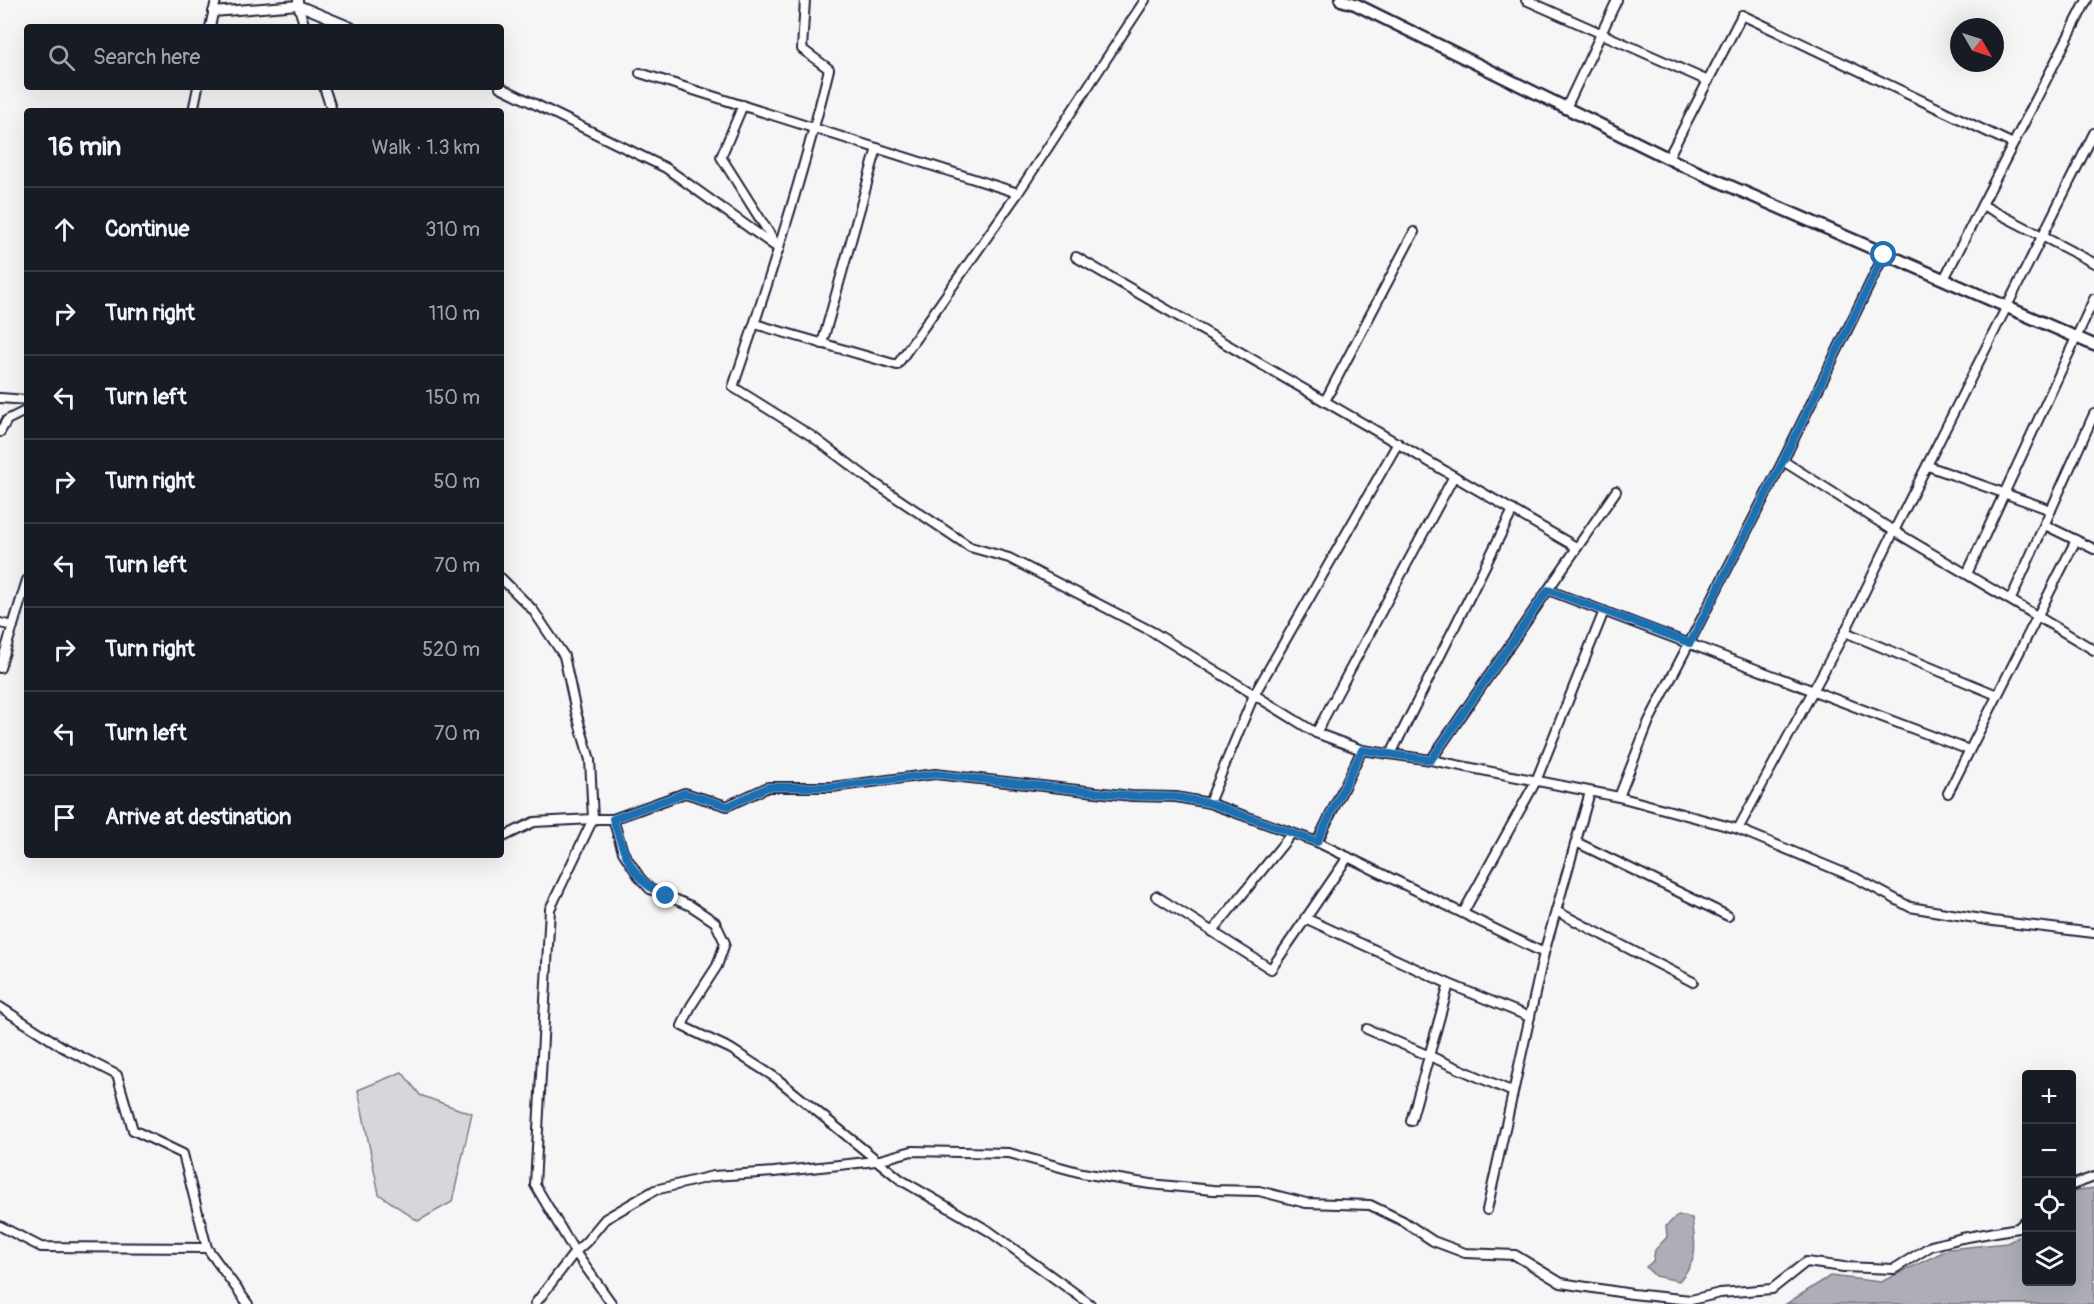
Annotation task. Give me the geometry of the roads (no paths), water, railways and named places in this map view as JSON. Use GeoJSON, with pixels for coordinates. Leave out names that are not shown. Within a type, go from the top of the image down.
{"type":"FeatureCollection","features":[{"type":"Feature","properties":{"kind":"main road"},"geometry":{"type":"LineString","coordinates":[[1341,0],[1356,2],[1668,158],[1884,255],[2008,306],[2094,345]]}},
{"type":"Feature","properties":{"kind":"street"},"geometry":{"type":"LineString","coordinates":[[211,24],[216,0]]}},
{"type":"Feature","properties":{"kind":"street"},"geometry":{"type":"LineString","coordinates":[[805,0],[802,50],[829,69],[815,128],[779,249],[733,387],[813,437],[870,480],[970,547],[1009,558],[1143,627],[1316,733],[1362,750],[1431,760],[1618,797],[1738,829],[1856,878],[1910,907],[1993,921],[2094,933]]}},
{"type":"Feature","properties":{"kind":"street"},"geometry":{"type":"LineString","coordinates":[[754,324],[897,365],[1018,193],[1145,0]]}},
{"type":"Feature","properties":{"kind":"street"},"geometry":{"type":"LineString","coordinates":[[1526,0],[1708,81]]}},
{"type":"Feature","properties":{"kind":"street"},"geometry":{"type":"LineString","coordinates":[[1566,108],[1617,0]]}},
{"type":"Feature","properties":{"kind":"street"},"geometry":{"type":"LineString","coordinates":[[1944,279],[2086,0]]}},
{"type":"Feature","properties":{"kind":"street"},"geometry":{"type":"LineString","coordinates":[[213,12],[298,3],[344,24]]}},
{"type":"Feature","properties":{"kind":"street"},"geometry":{"type":"LineString","coordinates":[[298,3],[304,24]]}},
{"type":"Feature","properties":{"kind":"street"},"geometry":{"type":"LineString","coordinates":[[1668,158],[1742,15],[2013,144]]}},
{"type":"Feature","properties":{"kind":"street"},"geometry":{"type":"LineString","coordinates":[[640,73],[1018,193]]}},
{"type":"Feature","properties":{"kind":"street"},"geometry":{"type":"LineString","coordinates":[[504,89],[666,168],[779,249]]}},
{"type":"Feature","properties":{"kind":"street"},"geometry":{"type":"LineString","coordinates":[[194,108],[197,90]]}},
{"type":"Feature","properties":{"kind":"street"},"geometry":{"type":"LineString","coordinates":[[325,90],[331,108]]}},
{"type":"Feature","properties":{"kind":"street"},"geometry":{"type":"LineString","coordinates":[[743,105],[721,158],[779,249]]}},
{"type":"Feature","properties":{"kind":"street"},"geometry":{"type":"LineString","coordinates":[[1738,829],[1845,632],[2094,134]]}},
{"type":"Feature","properties":{"kind":"street"},"geometry":{"type":"LineString","coordinates":[[822,344],[877,148]]}},
{"type":"Feature","properties":{"kind":"street"},"geometry":{"type":"LineString","coordinates":[[1982,205],[2094,263]]}},
{"type":"Feature","properties":{"kind":"street"},"geometry":{"type":"LineString","coordinates":[[1325,402],[1414,232]]}},
{"type":"Feature","properties":{"kind":"street"},"geometry":{"type":"LineString","coordinates":[[1618,797],[1648,721],[1783,461],[1884,255]]}},
{"type":"Feature","properties":{"kind":"street"},"geometry":{"type":"LineString","coordinates":[[1076,257],[1576,547]]}},
{"type":"Feature","properties":{"kind":"street"},"geometry":{"type":"LineString","coordinates":[[1967,574],[2094,299]]}},
{"type":"Feature","properties":{"kind":"street"},"geometry":{"type":"LineString","coordinates":[[0,398],[24,400]]}},
{"type":"Feature","properties":{"kind":"street"},"geometry":{"type":"LineString","coordinates":[[0,432],[7,420],[24,412]]}},
{"type":"Feature","properties":{"kind":"street"},"geometry":{"type":"LineString","coordinates":[[2011,599],[2094,414]]}},
{"type":"Feature","properties":{"kind":"street"},"geometry":{"type":"LineString","coordinates":[[1209,803],[1254,695],[1398,443]]}},
{"type":"Feature","properties":{"kind":"street"},"geometry":{"type":"LineString","coordinates":[[1783,461],[1894,531],[2094,650]]}},
{"type":"Feature","properties":{"kind":"street"},"geometry":{"type":"LineString","coordinates":[[1928,465],[2051,510]]}},
{"type":"Feature","properties":{"kind":"street"},"geometry":{"type":"LineString","coordinates":[[1316,733],[1454,476]]}},
{"type":"Feature","properties":{"kind":"street"},"geometry":{"type":"LineString","coordinates":[[1431,760],[1616,491]]}},
{"type":"Feature","properties":{"kind":"street"},"geometry":{"type":"LineString","coordinates":[[1392,754],[1513,510]]}},
{"type":"Feature","properties":{"kind":"street"},"geometry":{"type":"LineString","coordinates":[[2044,525],[2094,549]]}},
{"type":"Feature","properties":{"kind":"street"},"geometry":{"type":"LineString","coordinates":[[1948,793],[2076,540]]}},
{"type":"Feature","properties":{"kind":"street"},"geometry":{"type":"LineString","coordinates":[[504,581],[533,610],[564,656],[576,712],[590,760],[593,819],[550,909],[535,1185],[575,1252],[612,1304]]}},
{"type":"Feature","properties":{"kind":"street"},"geometry":{"type":"LineString","coordinates":[[0,668],[24,590]]}},
{"type":"Feature","properties":{"kind":"street"},"geometry":{"type":"LineString","coordinates":[[1548,590],[1969,750]]}},
{"type":"Feature","properties":{"kind":"street"},"geometry":{"type":"LineString","coordinates":[[1463,913],[1536,781],[1605,611]]}},
{"type":"Feature","properties":{"kind":"street"},"geometry":{"type":"LineString","coordinates":[[0,623],[13,626]]}},
{"type":"Feature","properties":{"kind":"street"},"geometry":{"type":"LineString","coordinates":[[1845,632],[1997,695]]}},
{"type":"Feature","properties":{"kind":"street"},"geometry":{"type":"LineString","coordinates":[[1317,842],[1362,750]]}},
{"type":"Feature","properties":{"kind":"street"},"geometry":{"type":"LineString","coordinates":[[504,837],[534,822],[613,819],[685,793],[728,806],[768,787],[832,787],[935,774],[1131,796],[1176,797],[1209,803],[1317,842],[1544,953]]}},
{"type":"Feature","properties":{"kind":"street"},"geometry":{"type":"LineString","coordinates":[[1487,1210],[1544,953],[1590,792]]}},
{"type":"Feature","properties":{"kind":"street"},"geometry":{"type":"LineString","coordinates":[[613,819],[623,852],[639,878],[650,890],[691,906],[715,922],[725,943],[717,966],[691,1006],[682,1026],[730,1049],[776,1078],[901,1180],[989,1231],[1090,1304]]}},
{"type":"Feature","properties":{"kind":"street"},"geometry":{"type":"LineString","coordinates":[[1212,932],[1292,832]]}},
{"type":"Feature","properties":{"kind":"street"},"geometry":{"type":"LineString","coordinates":[[1576,842],[1728,916]]}},
{"type":"Feature","properties":{"kind":"street"},"geometry":{"type":"LineString","coordinates":[[1156,896],[1271,969],[1348,856]]}},
{"type":"Feature","properties":{"kind":"street"},"geometry":{"type":"LineString","coordinates":[[1556,911],[1693,982]]}},
{"type":"Feature","properties":{"kind":"street"},"geometry":{"type":"LineString","coordinates":[[1305,918],[1449,984],[1530,1017]]}},
{"type":"Feature","properties":{"kind":"street"},"geometry":{"type":"LineString","coordinates":[[1411,1121],[1449,984]]}},
{"type":"Feature","properties":{"kind":"street"},"geometry":{"type":"LineString","coordinates":[[0,1007],[64,1048],[117,1075],[133,1130],[183,1154],[207,1248],[248,1304]]}},
{"type":"Feature","properties":{"kind":"street"},"geometry":{"type":"LineString","coordinates":[[1367,1029],[1513,1092]]}},
{"type":"Feature","properties":{"kind":"street"},"geometry":{"type":"LineString","coordinates":[[535,1304],[575,1252],[605,1219],[656,1190],[713,1176],[876,1161],[912,1151],[1009,1153],[1082,1173],[1150,1184],[1213,1190],[1259,1191],[1306,1203],[1370,1205],[1403,1221],[1433,1241],[1465,1253],[1515,1255],[1561,1283],[1691,1300],[1720,1293],[1772,1289],[1806,1262],[1844,1267],[1894,1269],[1930,1246],[2018,1228],[2022,1224]]}},
{"type":"Feature","properties":{"kind":"street"},"geometry":{"type":"LineString","coordinates":[[2076,1184],[2094,1177]]}},
{"type":"Feature","properties":{"kind":"street"},"geometry":{"type":"LineString","coordinates":[[0,1226],[41,1246],[207,1248]]}}]}
